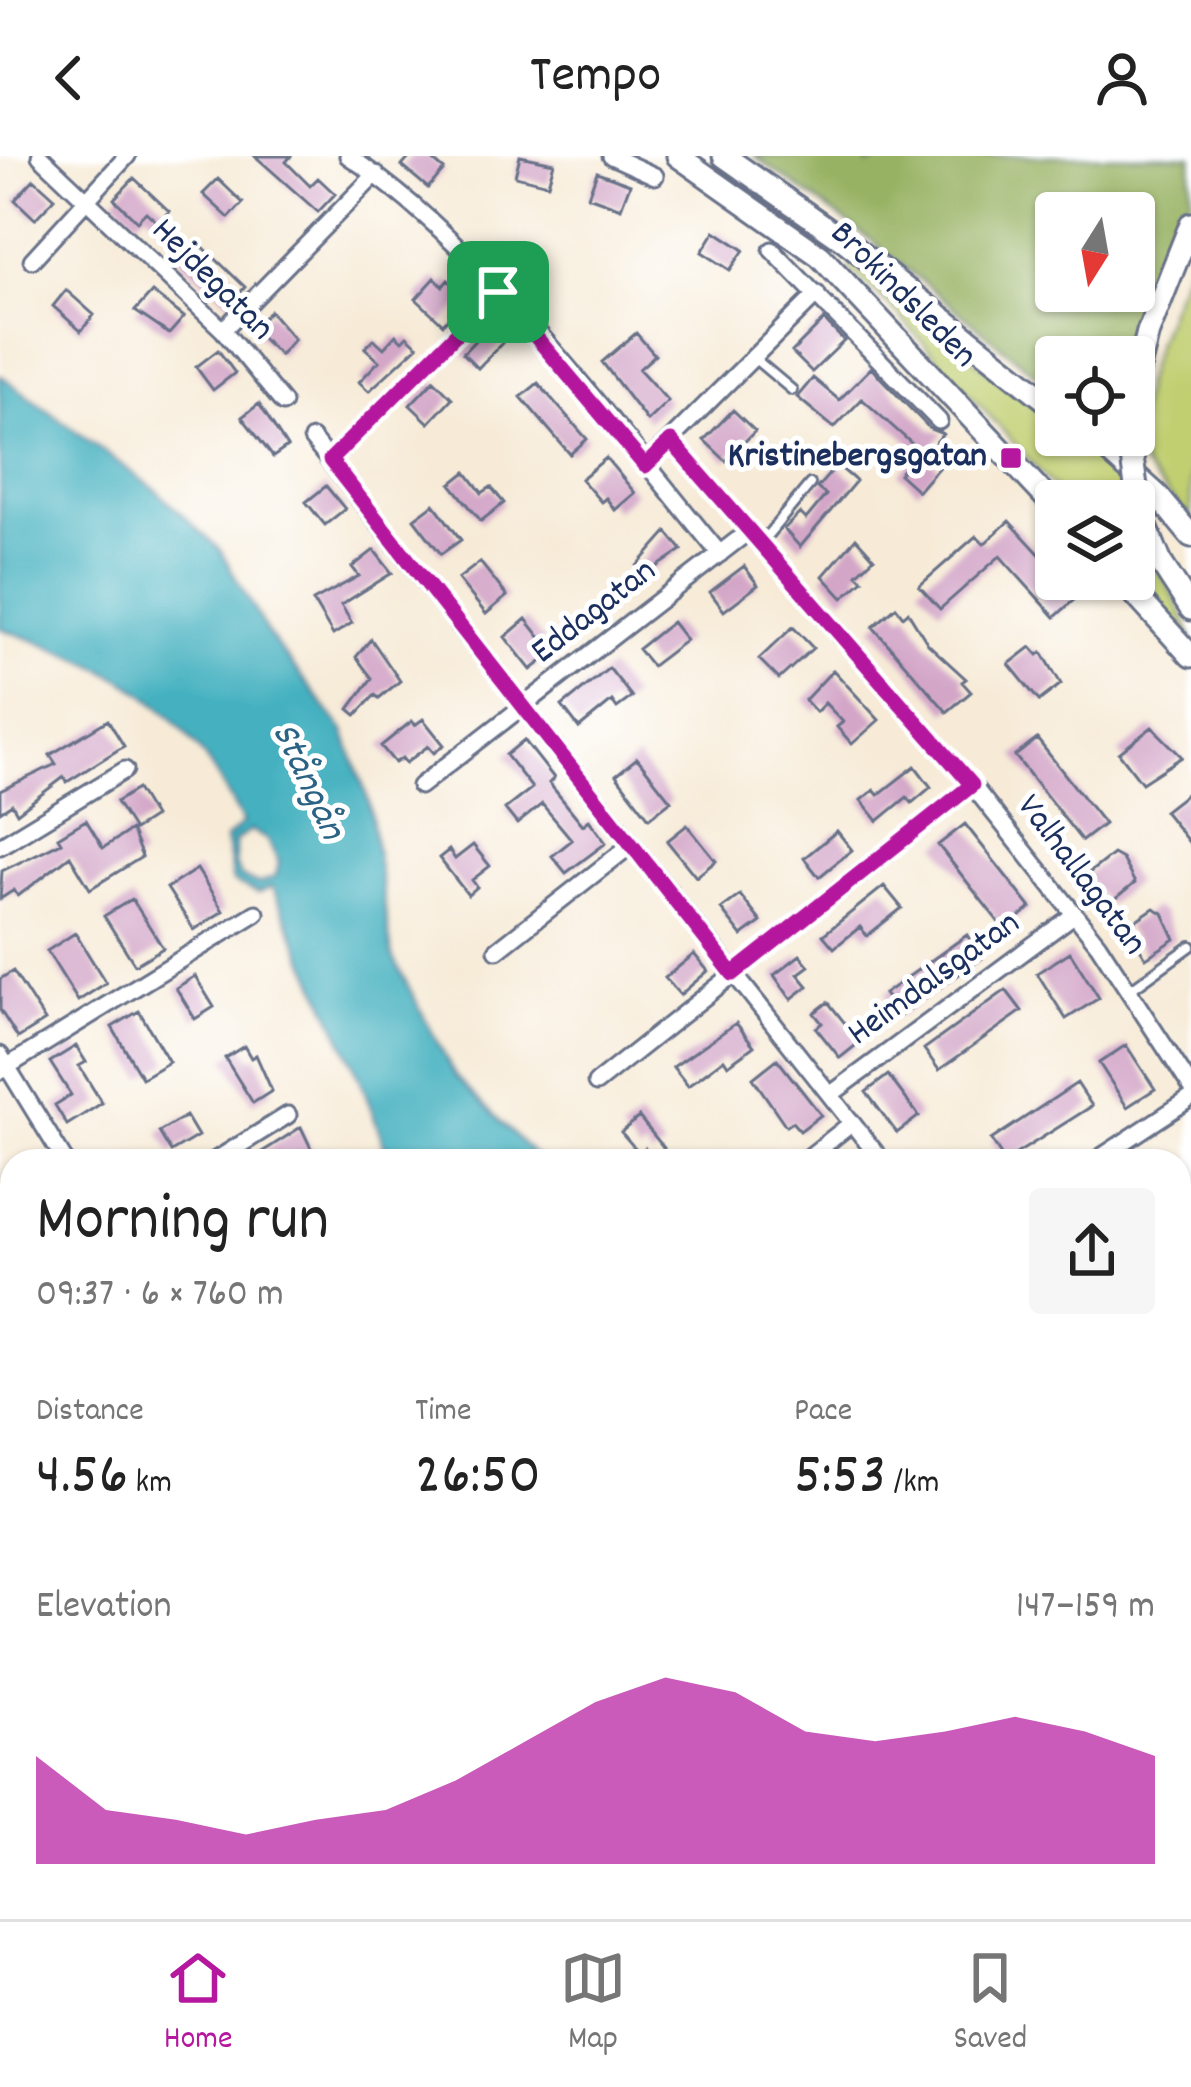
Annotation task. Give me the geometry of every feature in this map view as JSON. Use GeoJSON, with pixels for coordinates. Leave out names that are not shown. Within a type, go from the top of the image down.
{"type":"FeatureCollection","features":[{"type":"Feature","properties":{"kind":"main road","name":"Brokindsleden"},"geometry":{"type":"LineString","coordinates":[[678,156],[820,256],[1035,486]]}},
{"type":"Feature","properties":{"kind":"main road","name":"Brokindsleden"},"geometry":{"type":"LineString","coordinates":[[724,156],[844,240],[1035,392]]}},
{"type":"Feature","properties":{"kind":"main road"},"geometry":{"type":"LineString","coordinates":[[1147,336],[1191,224]]}},
{"type":"Feature","properties":{"kind":"main road"},"geometry":{"type":"LineString","coordinates":[[1113,456],[1157,495],[1191,536]]}},
{"type":"Feature","properties":{"kind":"main road"},"geometry":{"type":"LineString","coordinates":[[1133,456],[1139,509],[1161,563],[1191,609]]}},
{"type":"Feature","properties":{"kind":"main road"},"geometry":{"type":"LineString","coordinates":[[1140,600],[1191,656]]}},
{"type":"Feature","properties":{"kind":"street","name":"Hejdegatan"},"geometry":{"type":"LineString","coordinates":[[40,156],[223,330],[283,403]]}},
{"type":"Feature","properties":{"kind":"street"},"geometry":{"type":"LineString","coordinates":[[32,260],[127,156]]}},
{"type":"Feature","properties":{"kind":"street"},"geometry":{"type":"LineString","coordinates":[[348,156],[376,175],[498,292],[720,554]]}},
{"type":"Feature","properties":{"kind":"street"},"geometry":{"type":"LineString","coordinates":[[611,156],[655,176]]}},
{"type":"Feature","properties":{"kind":"street"},"geometry":{"type":"LineString","coordinates":[[223,330],[376,175]]}},
{"type":"Feature","properties":{"kind":"street"},"geometry":{"type":"LineString","coordinates":[[772,250],[939,421]]}},
{"type":"Feature","properties":{"kind":"street"},"geometry":{"type":"LineString","coordinates":[[330,460],[498,292]]}},
{"type":"Feature","properties":{"kind":"street"},"geometry":{"type":"LineString","coordinates":[[645,466],[817,294]]}},
{"type":"Feature","properties":{"kind":"street"},"geometry":{"type":"LineString","coordinates":[[311,439],[873,1149]]}},
{"type":"Feature","properties":{"kind":"street","name":"Valhallagatan"},"geometry":{"type":"LineString","coordinates":[[671,441],[972,785],[1075,914],[1191,1087]]}},
{"type":"Feature","properties":{"kind":"street","name":"Eddagatan"},"geometry":{"type":"LineString","coordinates":[[420,786],[720,554],[754,538]]}},
{"type":"Feature","properties":{"kind":"street"},"geometry":{"type":"LineString","coordinates":[[0,846],[125,770]]}},
{"type":"Feature","properties":{"kind":"street"},"geometry":{"type":"LineString","coordinates":[[596,1083],[972,785]]}},
{"type":"Feature","properties":{"kind":"street"},"geometry":{"type":"LineString","coordinates":[[497,950],[631,845]]}},
{"type":"Feature","properties":{"kind":"street"},"geometry":{"type":"LineString","coordinates":[[57,1149],[2,1064],[256,914]]}},
{"type":"Feature","properties":{"kind":"street","name":"Heimdalsgatan"},"geometry":{"type":"LineString","coordinates":[[830,1095],[1075,914]]}},
{"type":"Feature","properties":{"kind":"street"},"geometry":{"type":"LineString","coordinates":[[1113,1149],[1191,1098]]}},
{"type":"Feature","properties":{"kind":"street"},"geometry":{"type":"LineString","coordinates":[[233,1149],[288,1115]]}},
{"type":"Feature","properties":{"kind":"street"},"geometry":{"type":"LineString","coordinates":[[819,1149],[852,1123]]}},
{"type":"Feature","properties":{"kind":"lane"},"geometry":{"type":"LineString","coordinates":[[754,358],[792,390]]}},
{"type":"Feature","properties":{"kind":"lane"},"geometry":{"type":"LineString","coordinates":[[754,538],[810,484]]}},
{"type":"Feature","properties":{"kind":"lane"},"geometry":{"type":"LineString","coordinates":[[1129,991],[1191,946]]}},
{"type":"Feature","properties":{"kind":"green space"},"geometry":{"type":"Polygon","coordinates":[[[754,156],[864,156],[868,165],[892,156],[1191,156],[1191,197],[1155,290],[1155,192],[1035,192],[1035,312],[1146,312],[1137,336],[1035,336],[1035,374],[871,240],[754,156]]]}},
{"type":"Feature","properties":{"kind":"green space"},"geometry":{"type":"Polygon","coordinates":[[[1191,257],[1191,518],[1156,482],[1141,456],[1155,456],[1155,350],[1191,257]]]}},
{"type":"Feature","properties":{"kind":"green space"},"geometry":{"type":"Polygon","coordinates":[[[854,263],[1035,407],[1035,456],[1095,456],[1124,480],[1047,480],[893,309],[849,269],[854,263]]]}},
{"type":"Feature","properties":{"kind":"green space"},"geometry":{"type":"Polygon","coordinates":[[[1155,561],[1184,617],[1191,640],[1155,600],[1155,561]]]}},
{"type":"Feature","properties":{"kind":"water","name":"Stångån"},"geometry":{"type":"Polygon","coordinates":[[[0,375],[157,491],[220,550],[269,636],[344,731],[369,803],[392,955],[455,1076],[528,1149],[386,1149],[360,1078],[272,887],[258,893],[233,882],[226,839],[243,823],[219,780],[172,718],[117,677],[0,628],[0,375]],[[251,830],[235,841],[235,865],[242,878],[259,884],[276,876],[279,862],[267,840],[251,830]]]}},
{"type":"Feature","properties":{"kind":"building"},"geometry":{"type":"Polygon","coordinates":[[[255,156],[291,156],[286,162],[310,186],[318,178],[335,194],[318,212],[255,156]]]}},
{"type":"Feature","properties":{"kind":"building"},"geometry":{"type":"Polygon","coordinates":[[[411,156],[428,156],[444,170],[428,188],[402,166],[411,156]]]}},
{"type":"Feature","properties":{"kind":"building"},"geometry":{"type":"Polygon","coordinates":[[[520,156],[554,163],[548,184],[515,176],[520,156]]]}},
{"type":"Feature","properties":{"kind":"building"},"geometry":{"type":"Polygon","coordinates":[[[597,172],[630,184],[621,208],[588,196],[597,172]]]}},
{"type":"Feature","properties":{"kind":"building"},"geometry":{"type":"Polygon","coordinates":[[[134,178],[169,211],[158,223],[146,212],[137,221],[114,199],[134,178]]]}},
{"type":"Feature","properties":{"kind":"building"},"geometry":{"type":"Polygon","coordinates":[[[34,179],[55,198],[35,219],[15,200],[34,179]]]}},
{"type":"Feature","properties":{"kind":"building"},"geometry":{"type":"Polygon","coordinates":[[[218,179],[243,203],[229,218],[203,194],[218,179]]]}},
{"type":"Feature","properties":{"kind":"building"},"geometry":{"type":"Polygon","coordinates":[[[715,231],[744,250],[730,270],[702,252],[715,231]]]}},
{"type":"Feature","properties":{"kind":"building"},"geometry":{"type":"Polygon","coordinates":[[[197,241],[245,287],[231,303],[179,260],[197,241]]]}},
{"type":"Feature","properties":{"kind":"building"},"geometry":{"type":"Polygon","coordinates":[[[435,278],[443,286],[448,280],[467,298],[443,324],[416,299],[435,278]]]}},
{"type":"Feature","properties":{"kind":"building"},"geometry":{"type":"Polygon","coordinates":[[[66,290],[94,315],[81,331],[53,306],[66,290]]]}},
{"type":"Feature","properties":{"kind":"building"},"geometry":{"type":"Polygon","coordinates":[[[152,292],[184,317],[169,334],[135,311],[152,292]]]}},
{"type":"Feature","properties":{"kind":"building"},"geometry":{"type":"Polygon","coordinates":[[[270,311],[294,339],[280,355],[253,330],[270,311]]]}},
{"type":"Feature","properties":{"kind":"building"},"geometry":{"type":"Polygon","coordinates":[[[824,320],[844,341],[812,372],[792,352],[824,320]]]}},
{"type":"Feature","properties":{"kind":"building"},"geometry":{"type":"Polygon","coordinates":[[[487,328],[502,343],[478,368],[463,353],[487,328]]]}},
{"type":"Feature","properties":{"kind":"building"},"geometry":{"type":"Polygon","coordinates":[[[636,333],[655,355],[639,369],[668,401],[647,421],[602,362],[636,333]]]}},
{"type":"Feature","properties":{"kind":"building"},"geometry":{"type":"Polygon","coordinates":[[[396,335],[402,341],[407,336],[418,346],[369,391],[359,382],[379,361],[365,348],[374,339],[384,348],[396,335]]]}},
{"type":"Feature","properties":{"kind":"building"},"geometry":{"type":"Polygon","coordinates":[[[218,350],[235,373],[213,390],[196,367],[218,350]]]}},
{"type":"Feature","properties":{"kind":"building"},"geometry":{"type":"Polygon","coordinates":[[[871,368],[930,429],[943,434],[925,455],[939,467],[918,491],[899,474],[920,451],[862,399],[834,428],[797,397],[813,378],[839,400],[871,368]]]}},
{"type":"Feature","properties":{"kind":"building"},"geometry":{"type":"Polygon","coordinates":[[[434,380],[452,398],[429,423],[410,405],[434,380]]]}},
{"type":"Feature","properties":{"kind":"building"},"geometry":{"type":"Polygon","coordinates":[[[538,383],[587,439],[570,454],[521,397],[538,383]]]}},
{"type":"Feature","properties":{"kind":"building"},"geometry":{"type":"Polygon","coordinates":[[[259,404],[287,447],[273,457],[242,417],[259,404]]]}},
{"type":"Feature","properties":{"kind":"building"},"geometry":{"type":"Polygon","coordinates":[[[733,410],[755,431],[726,461],[704,440],[733,410]]]}},
{"type":"Feature","properties":{"kind":"building"},"geometry":{"type":"Polygon","coordinates":[[[606,458],[635,493],[615,510],[581,479],[606,458]]]}},
{"type":"Feature","properties":{"kind":"building"},"geometry":{"type":"Polygon","coordinates":[[[837,465],[856,481],[800,547],[784,529],[800,513],[806,519],[826,495],[817,488],[837,465]]]}},
{"type":"Feature","properties":{"kind":"building"},"geometry":{"type":"Polygon","coordinates":[[[466,472],[482,493],[491,487],[504,503],[481,521],[451,484],[466,472]]]}},
{"type":"Feature","properties":{"kind":"building"},"geometry":{"type":"Polygon","coordinates":[[[326,486],[345,509],[325,525],[306,502],[326,486]]]}},
{"type":"Feature","properties":{"kind":"building"},"geometry":{"type":"Polygon","coordinates":[[[434,504],[461,540],[441,554],[414,519],[434,504]]]}},
{"type":"Feature","properties":{"kind":"building"},"geometry":{"type":"Polygon","coordinates":[[[1009,521],[1035,549],[1035,595],[1000,556],[940,609],[919,586],[976,536],[984,544],[1009,521]]]}},
{"type":"Feature","properties":{"kind":"building"},"geometry":{"type":"Polygon","coordinates":[[[667,532],[682,550],[645,575],[637,566],[667,532]]]}},
{"type":"Feature","properties":{"kind":"building"},"geometry":{"type":"Polygon","coordinates":[[[856,538],[874,558],[857,574],[863,580],[843,598],[823,576],[856,538]]]}},
{"type":"Feature","properties":{"kind":"building"},"geometry":{"type":"Polygon","coordinates":[[[374,550],[392,573],[341,605],[352,623],[333,635],[313,601],[359,576],[352,567],[374,550]]]}},
{"type":"Feature","properties":{"kind":"building"},"geometry":{"type":"Polygon","coordinates":[[[480,562],[507,596],[486,614],[458,579],[480,562]]]}},
{"type":"Feature","properties":{"kind":"building"},"geometry":{"type":"Polygon","coordinates":[[[744,566],[758,585],[724,611],[710,592],[744,566]]]}},
{"type":"Feature","properties":{"kind":"building"},"geometry":{"type":"Polygon","coordinates":[[[1040,600],[1074,600],[1055,617],[1040,600]]]}},
{"type":"Feature","properties":{"kind":"building"},"geometry":{"type":"Polygon","coordinates":[[[896,607],[903,616],[908,612],[928,644],[966,679],[962,682],[971,692],[947,712],[873,627],[896,607]]]}},
{"type":"Feature","properties":{"kind":"building"},"geometry":{"type":"Polygon","coordinates":[[[526,619],[553,653],[531,670],[505,637],[526,619]]]}},
{"type":"Feature","properties":{"kind":"building"},"geometry":{"type":"Polygon","coordinates":[[[672,622],[686,640],[652,666],[638,649],[672,622]]]}},
{"type":"Feature","properties":{"kind":"building"},"geometry":{"type":"Polygon","coordinates":[[[793,627],[813,648],[779,679],[759,659],[793,627]]]}},
{"type":"Feature","properties":{"kind":"building"},"geometry":{"type":"Polygon","coordinates":[[[371,639],[400,681],[379,698],[375,695],[356,715],[349,709],[372,678],[356,657],[371,639]]]}},
{"type":"Feature","properties":{"kind":"building"},"geometry":{"type":"Polygon","coordinates":[[[1031,647],[1038,655],[1042,652],[1061,684],[1039,701],[1009,664],[1031,647]]]}},
{"type":"Feature","properties":{"kind":"building"},"geometry":{"type":"Polygon","coordinates":[[[609,668],[632,697],[617,708],[612,701],[579,728],[562,706],[609,668]]]}},
{"type":"Feature","properties":{"kind":"building"},"geometry":{"type":"Polygon","coordinates":[[[833,670],[879,720],[852,744],[837,727],[843,722],[825,703],[816,712],[805,700],[833,670]]]}},
{"type":"Feature","properties":{"kind":"building"},"geometry":{"type":"Polygon","coordinates":[[[423,719],[444,745],[434,753],[428,746],[406,763],[402,758],[395,763],[381,746],[412,721],[415,725],[423,719]]]}},
{"type":"Feature","properties":{"kind":"building"},"geometry":{"type":"Polygon","coordinates":[[[108,720],[124,746],[67,782],[64,777],[17,813],[12,804],[0,812],[0,791],[56,764],[50,755],[108,720]]]}},
{"type":"Feature","properties":{"kind":"building"},"geometry":{"type":"Polygon","coordinates":[[[1152,727],[1182,757],[1142,783],[1119,753],[1152,727]]]}},
{"type":"Feature","properties":{"kind":"building"},"geometry":{"type":"Polygon","coordinates":[[[1037,739],[1104,824],[1082,841],[1015,756],[1037,739]]]}},
{"type":"Feature","properties":{"kind":"building"},"geometry":{"type":"Polygon","coordinates":[[[524,740],[554,778],[549,783],[583,825],[589,820],[606,843],[566,873],[552,856],[572,840],[542,804],[517,824],[505,809],[532,788],[506,755],[524,740]]]}},
{"type":"Feature","properties":{"kind":"building"},"geometry":{"type":"Polygon","coordinates":[[[637,758],[671,801],[649,818],[616,775],[637,758]]]}},
{"type":"Feature","properties":{"kind":"building"},"geometry":{"type":"Polygon","coordinates":[[[915,766],[931,787],[912,803],[907,797],[878,821],[861,800],[874,790],[878,795],[915,766]]]}},
{"type":"Feature","properties":{"kind":"building"},"geometry":{"type":"Polygon","coordinates":[[[137,789],[154,817],[134,830],[116,802],[137,789]]]}},
{"type":"Feature","properties":{"kind":"building"},"geometry":{"type":"Polygon","coordinates":[[[1191,790],[1191,845],[1164,811],[1191,790]]]}},
{"type":"Feature","properties":{"kind":"building"},"geometry":{"type":"Polygon","coordinates":[[[86,820],[103,848],[131,830],[142,857],[90,889],[70,856],[18,896],[14,890],[0,899],[2,871],[61,842],[58,837],[86,820]]]}},
{"type":"Feature","properties":{"kind":"building"},"geometry":{"type":"Polygon","coordinates":[[[965,824],[1031,908],[1004,929],[938,845],[965,824]]]}},
{"type":"Feature","properties":{"kind":"building"},"geometry":{"type":"Polygon","coordinates":[[[687,825],[716,861],[696,877],[667,841],[687,825]]]}},
{"type":"Feature","properties":{"kind":"building"},"geometry":{"type":"Polygon","coordinates":[[[837,831],[852,850],[819,877],[804,858],[837,831]]]}},
{"type":"Feature","properties":{"kind":"building"},"geometry":{"type":"Polygon","coordinates":[[[473,845],[490,866],[472,880],[477,887],[468,895],[439,858],[449,850],[455,859],[473,845]]]}},
{"type":"Feature","properties":{"kind":"building"},"geometry":{"type":"Polygon","coordinates":[[[1113,854],[1122,859],[1135,883],[1108,905],[1085,876],[1113,854]]]}},
{"type":"Feature","properties":{"kind":"building"},"geometry":{"type":"Polygon","coordinates":[[[197,869],[223,911],[194,930],[167,888],[197,869]]]}},
{"type":"Feature","properties":{"kind":"building"},"geometry":{"type":"Polygon","coordinates":[[[884,886],[902,908],[867,936],[860,927],[834,948],[823,935],[884,886]]]}},
{"type":"Feature","properties":{"kind":"building"},"geometry":{"type":"Polygon","coordinates":[[[740,895],[761,922],[742,936],[721,909],[740,895]]]}},
{"type":"Feature","properties":{"kind":"building"},"geometry":{"type":"Polygon","coordinates":[[[132,899],[163,948],[135,965],[104,916],[132,899]]]}},
{"type":"Feature","properties":{"kind":"building"},"geometry":{"type":"Polygon","coordinates":[[[1154,908],[1163,913],[1175,939],[1146,958],[1126,927],[1154,908]]]}},
{"type":"Feature","properties":{"kind":"building"},"geometry":{"type":"Polygon","coordinates":[[[75,933],[106,983],[78,1001],[47,951],[75,933]]]}},
{"type":"Feature","properties":{"kind":"building"},"geometry":{"type":"Polygon","coordinates":[[[967,935],[982,958],[900,1016],[884,994],[967,935]]]}},
{"type":"Feature","properties":{"kind":"building"},"geometry":{"type":"Polygon","coordinates":[[[1070,952],[1099,998],[1066,1019],[1037,973],[1070,952]]]}},
{"type":"Feature","properties":{"kind":"building"},"geometry":{"type":"Polygon","coordinates":[[[694,954],[708,971],[680,995],[665,978],[694,954]]]}},
{"type":"Feature","properties":{"kind":"building"},"geometry":{"type":"Polygon","coordinates":[[[800,955],[809,966],[798,974],[808,986],[791,999],[774,975],[800,955]]]}},
{"type":"Feature","properties":{"kind":"building"},"geometry":{"type":"Polygon","coordinates":[[[13,971],[45,1021],[18,1038],[0,1010],[0,979],[13,971]]]}},
{"type":"Feature","properties":{"kind":"building"},"geometry":{"type":"Polygon","coordinates":[[[195,976],[214,1007],[195,1019],[176,988],[195,976]]]}},
{"type":"Feature","properties":{"kind":"building"},"geometry":{"type":"Polygon","coordinates":[[[1006,990],[1022,1011],[939,1070],[924,1049],[1006,990]]]}},
{"type":"Feature","properties":{"kind":"building"},"geometry":{"type":"Polygon","coordinates":[[[828,1002],[860,1042],[840,1058],[816,1028],[822,1023],[814,1013],[828,1002]]]}},
{"type":"Feature","properties":{"kind":"building"},"geometry":{"type":"Polygon","coordinates":[[[139,1011],[169,1062],[142,1078],[112,1027],[139,1011]]]}},
{"type":"Feature","properties":{"kind":"building"},"geometry":{"type":"Polygon","coordinates":[[[736,1023],[754,1046],[728,1065],[724,1059],[688,1086],[673,1067],[736,1023]]]}},
{"type":"Feature","properties":{"kind":"building"},"geometry":{"type":"Polygon","coordinates":[[[1126,1045],[1155,1089],[1127,1107],[1099,1063],[1126,1045]]]}},
{"type":"Feature","properties":{"kind":"building"},"geometry":{"type":"Polygon","coordinates":[[[76,1046],[86,1062],[79,1066],[102,1103],[67,1125],[55,1105],[71,1095],[50,1062],[76,1046]]]}},
{"type":"Feature","properties":{"kind":"building"},"geometry":{"type":"Polygon","coordinates":[[[244,1046],[251,1058],[256,1055],[272,1091],[253,1103],[225,1058],[244,1046]]]}},
{"type":"Feature","properties":{"kind":"building"},"geometry":{"type":"Polygon","coordinates":[[[777,1059],[821,1115],[800,1131],[792,1122],[786,1126],[753,1078],[777,1059]]]}},
{"type":"Feature","properties":{"kind":"building"},"geometry":{"type":"Polygon","coordinates":[[[888,1075],[919,1116],[897,1133],[866,1092],[888,1075]]]}},
{"type":"Feature","properties":{"kind":"building"},"geometry":{"type":"Polygon","coordinates":[[[1077,1083],[1092,1106],[1024,1149],[997,1149],[991,1140],[1077,1083]]]}},
{"type":"Feature","properties":{"kind":"building"},"geometry":{"type":"Polygon","coordinates":[[[186,1116],[198,1136],[169,1149],[159,1132],[186,1116]]]}},
{"type":"Feature","properties":{"kind":"building"},"geometry":{"type":"Polygon","coordinates":[[[639,1117],[664,1148],[636,1149],[621,1132],[639,1117]]]}},
{"type":"Feature","properties":{"kind":"building"},"geometry":{"type":"Polygon","coordinates":[[[301,1127],[311,1149],[267,1149],[301,1127]]]}},
{"type":"Feature","properties":{"kind":"place","name":"Kristinebergsgatan"},"geometry":{"type":"Point","coordinates":[1011,458]}},
{"type":"Feature","properties":{"kind":"route"},"geometry":{"type":"LineString","coordinates":[[498,292],[645,466],[671,441],[972,785],[733,974],[330,460],[498,292]]}}]}
